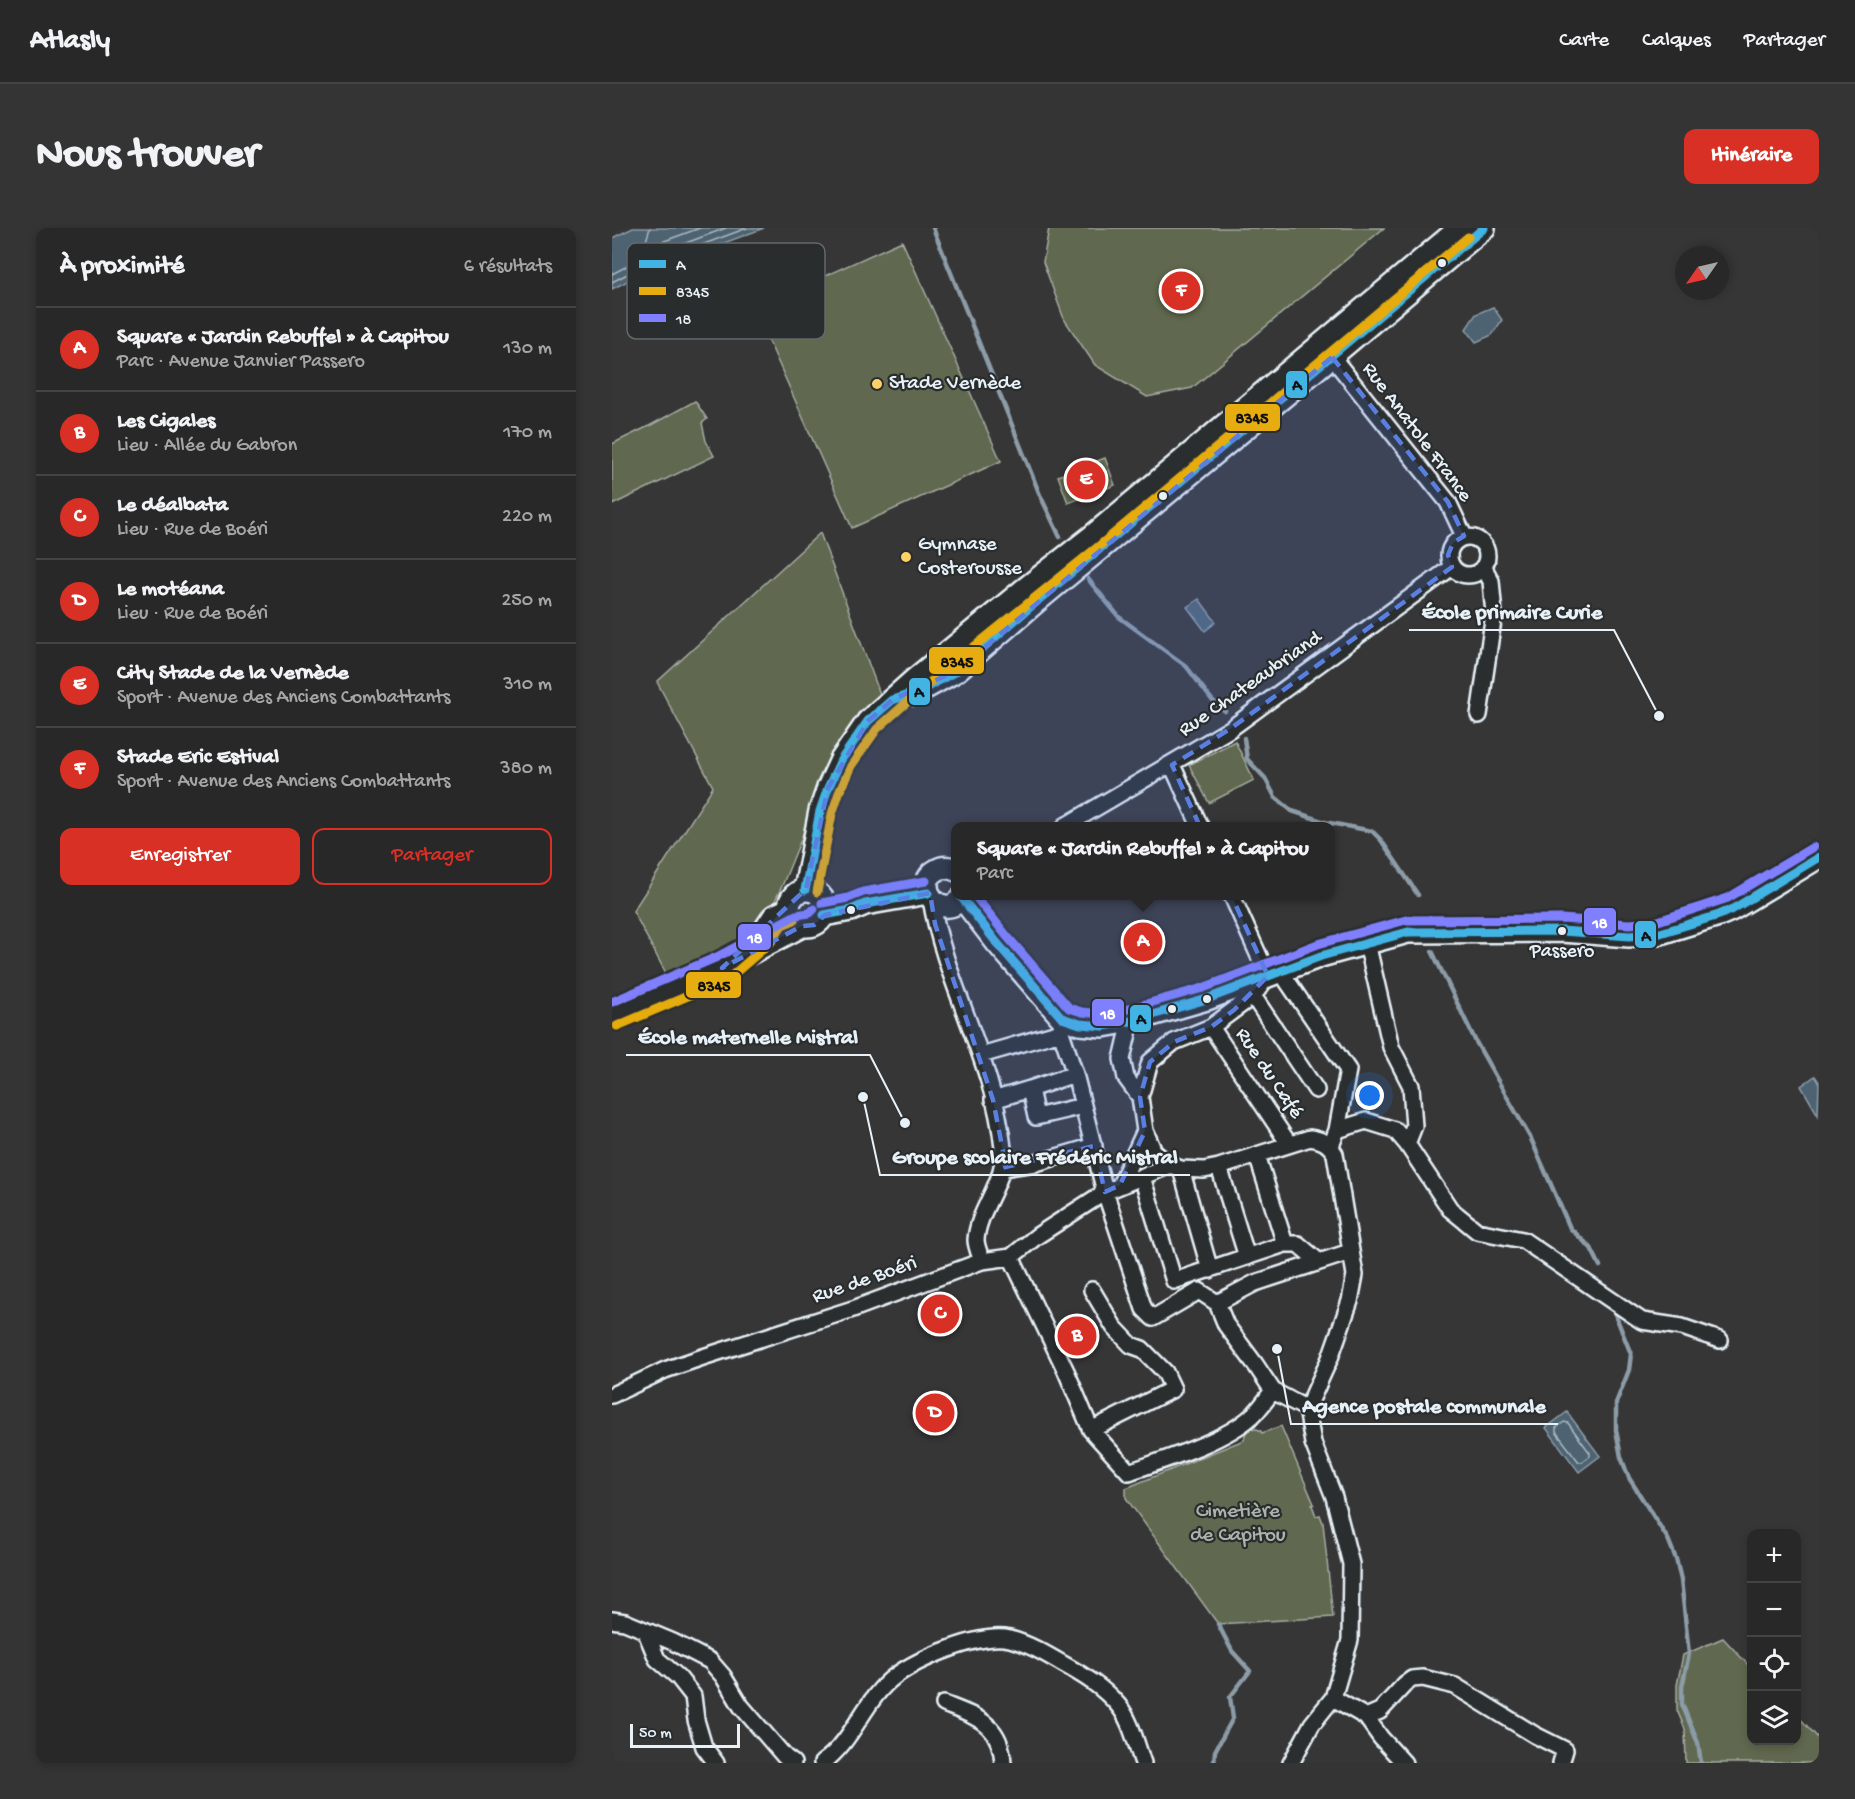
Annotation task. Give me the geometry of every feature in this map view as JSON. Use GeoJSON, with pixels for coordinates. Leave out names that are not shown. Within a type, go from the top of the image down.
{"type":"FeatureCollection","features":[{"type":"Feature","properties":{"kind":"main road"},"geometry":{"type":"LineString","coordinates":[[806,890],[820,811],[832,779],[868,722],[1022,591],[1100,530],[1460,228]]}},
{"type":"Feature","properties":{"kind":"main road"},"geometry":{"type":"LineString","coordinates":[[892,700],[918,692],[956,670],[1484,228]]}},
{"type":"Feature","properties":{"kind":"main road"},"geometry":{"type":"LineString","coordinates":[[965,900],[1061,1025],[1102,1026],[1131,1021],[1207,999],[1321,956],[1408,932],[1562,932],[1629,936],[1658,934],[1733,909],[1819,857]]}},
{"type":"Feature","properties":{"kind":"main road"},"geometry":{"type":"LineString","coordinates":[[951,868],[936,870],[928,880],[929,896],[936,903],[947,906],[960,900]]}},
{"type":"Feature","properties":{"kind":"main road"},"geometry":{"type":"LineString","coordinates":[[612,1015],[722,968],[802,926],[814,926],[821,921],[825,908],[822,898],[813,891],[806,890],[794,895],[789,904],[792,920],[802,926]]}},
{"type":"Feature","properties":{"kind":"main road"},"geometry":{"type":"LineString","coordinates":[[824,915],[851,910],[865,904],[929,896]]}},
{"type":"Feature","properties":{"kind":"main road"},"geometry":{"type":"LineString","coordinates":[[722,968],[762,934],[774,916],[789,909]]}},
{"type":"Feature","properties":{"kind":"street","name":"Rue Anatole France"},"geometry":{"type":"LineString","coordinates":[[1332,357],[1448,502],[1464,536]]}},
{"type":"Feature","properties":{"kind":"street"},"geometry":{"type":"LineString","coordinates":[[1464,536],[1481,541],[1488,555],[1484,568],[1477,573],[1465,575],[1452,567],[1449,555],[1453,543],[1464,536]]}},
{"type":"Feature","properties":{"kind":"street","name":"Rue Chateaubriand"},"geometry":{"type":"LineString","coordinates":[[1072,822],[1230,729],[1452,567]]}},
{"type":"Feature","properties":{"kind":"street"},"geometry":{"type":"LineString","coordinates":[[1479,715],[1494,614],[1491,581],[1484,568]]}},
{"type":"Feature","properties":{"kind":"street"},"geometry":{"type":"LineString","coordinates":[[1172,765],[1198,822]]}},
{"type":"Feature","properties":{"kind":"street"},"geometry":{"type":"LineString","coordinates":[[929,896],[935,924],[981,1055],[1004,1150],[1002,1168],[978,1227],[976,1242],[982,1261]]}},
{"type":"Feature","properties":{"kind":"street"},"geometry":{"type":"LineString","coordinates":[[1234,900],[1275,974],[1348,1070],[1337,1130],[1330,1146]]}},
{"type":"Feature","properties":{"kind":"street"},"geometry":{"type":"LineString","coordinates":[[1367,943],[1391,1047],[1411,1086],[1414,1126],[1407,1144]]}},
{"type":"Feature","properties":{"kind":"street"},"geometry":{"type":"LineString","coordinates":[[1210,1270],[1176,1167],[1154,1152],[1145,1131],[1140,1097],[1150,1062],[1174,1042],[1211,1027],[1252,996],[1275,974]]}},
{"type":"Feature","properties":{"kind":"street"},"geometry":{"type":"LineString","coordinates":[[1252,996],[1316,1090]]}},
{"type":"Feature","properties":{"kind":"street"},"geometry":{"type":"LineString","coordinates":[[1131,1021],[1122,1059],[1126,1078],[1140,1097]]}},
{"type":"Feature","properties":{"kind":"street"},"geometry":{"type":"LineString","coordinates":[[981,1055],[1005,1048],[1061,1025],[1105,1192],[1144,1309],[1153,1318],[1199,1291],[1217,1303],[1226,1325],[1273,1391],[1307,1409]]}},
{"type":"Feature","properties":{"kind":"street","name":"Rue du Café"},"geometry":{"type":"LineString","coordinates":[[1211,1027],[1290,1144]]}},
{"type":"Feature","properties":{"kind":"street"},"geometry":{"type":"LineString","coordinates":[[993,1100],[1075,1074]]}},
{"type":"Feature","properties":{"kind":"street"},"geometry":{"type":"LineString","coordinates":[[1030,1089],[1036,1118],[1083,1106]]}},
{"type":"Feature","properties":{"kind":"street"},"geometry":{"type":"LineString","coordinates":[[1337,1130],[1366,1121],[1395,1130],[1407,1144],[1450,1209],[1477,1231],[1523,1240],[1642,1321],[1682,1327],[1720,1340]]}},
{"type":"Feature","properties":{"kind":"street"},"geometry":{"type":"LineString","coordinates":[[1120,1185],[1145,1131]]}},
{"type":"Feature","properties":{"kind":"street"},"geometry":{"type":"LineString","coordinates":[[1273,1391],[1252,1416],[1229,1432],[1167,1459],[1129,1472],[1090,1430],[1062,1363],[1011,1257],[1037,1236],[1105,1192],[1142,1177],[1176,1167],[1204,1170],[1219,1167],[1310,1138],[1320,1140],[1330,1146],[1335,1154],[1355,1275],[1350,1300],[1330,1358],[1307,1409],[1313,1443],[1334,1497],[1351,1564],[1350,1640],[1333,1698],[1312,1724],[1291,1763]]}},
{"type":"Feature","properties":{"kind":"street"},"geometry":{"type":"LineString","coordinates":[[1002,1168],[1036,1163],[1094,1146]]}},
{"type":"Feature","properties":{"kind":"street"},"geometry":{"type":"LineString","coordinates":[[1257,1155],[1285,1244]]}},
{"type":"Feature","properties":{"kind":"street"},"geometry":{"type":"LineString","coordinates":[[1219,1167],[1247,1257]]}},
{"type":"Feature","properties":{"kind":"street"},"geometry":{"type":"LineString","coordinates":[[1142,1177],[1174,1281],[1285,1244],[1299,1245],[1318,1261]]}},
{"type":"Feature","properties":{"kind":"street"},"geometry":{"type":"LineString","coordinates":[[1217,1303],[1255,1283],[1350,1252]]}},
{"type":"Feature","properties":{"kind":"street","name":"Rue de Boéri"},"geometry":{"type":"LineString","coordinates":[[612,1395],[665,1370],[830,1316],[982,1261],[1011,1257]]}},
{"type":"Feature","properties":{"kind":"street"},"geometry":{"type":"LineString","coordinates":[[1090,1430],[1173,1389],[1165,1372],[1142,1349],[1131,1345],[1114,1327],[1092,1290]]}},
{"type":"Feature","properties":{"kind":"street"},"geometry":{"type":"LineString","coordinates":[[612,1620],[625,1622],[645,1630],[710,1661],[723,1676],[741,1706],[785,1757],[793,1763]]}},
{"type":"Feature","properties":{"kind":"street"},"geometry":{"type":"LineString","coordinates":[[645,1630],[657,1659],[678,1677],[693,1696],[696,1720],[704,1747],[716,1763]]}},
{"type":"Feature","properties":{"kind":"street"},"geometry":{"type":"LineString","coordinates":[[822,1763],[844,1740],[879,1690],[912,1664],[985,1638],[1008,1638],[1032,1646],[1091,1680],[1119,1706],[1130,1726],[1143,1763]]}},
{"type":"Feature","properties":{"kind":"street"},"geometry":{"type":"LineString","coordinates":[[1366,1717],[1380,1711],[1412,1679],[1423,1678],[1436,1681],[1455,1686],[1535,1735],[1565,1750],[1561,1763]]}},
{"type":"Feature","properties":{"kind":"street"},"geometry":{"type":"LineString","coordinates":[[1333,1698],[1366,1717],[1404,1763]]}},
{"type":"Feature","properties":{"kind":"street"},"geometry":{"type":"LineString","coordinates":[[944,1704],[977,1718],[991,1728],[1000,1744],[1003,1763]]}},
{"type":"Feature","properties":{"kind":"highlighted area"},"geometry":{"type":"Polygon","coordinates":[[[1332,357],[1448,502],[1464,536],[1453,543],[1448,555],[1452,567],[1230,729],[1172,765],[1268,976],[1234,1010],[1211,1027],[1174,1042],[1150,1062],[1140,1097],[1145,1131],[1120,1185],[1105,1192],[1094,1146],[1002,1168],[1003,1151],[993,1100],[935,924],[930,893],[825,915],[814,925],[802,926],[722,968],[806,889],[828,788],[868,721],[892,700],[956,671],[1332,357]]]}},
{"type":"Feature","properties":{"kind":"green space"},"geometry":{"type":"Polygon","coordinates":[[[1049,228],[1384,228],[1192,388],[1147,397],[1095,365],[1064,319],[1043,262],[1049,228]]]}},
{"type":"Feature","properties":{"kind":"green space","name":"Stade Vernède"},"geometry":{"type":"Polygon","coordinates":[[[902,241],[1001,461],[852,528],[768,339],[825,339],[825,276],[902,241]]]}},
{"type":"Feature","properties":{"kind":"green space"},"geometry":{"type":"Polygon","coordinates":[[[695,401],[707,419],[702,423],[706,441],[714,456],[612,505],[612,444],[695,401]]]}},
{"type":"Feature","properties":{"kind":"green space"},"geometry":{"type":"Polygon","coordinates":[[[1105,458],[1115,485],[1068,503],[1058,476],[1105,458]]]}},
{"type":"Feature","properties":{"kind":"green space"},"geometry":{"type":"Polygon","coordinates":[[[820,533],[880,694],[860,717],[818,789],[802,837],[767,917],[738,944],[704,964],[669,979],[633,911],[713,787],[657,682],[820,533]]]}},
{"type":"Feature","properties":{"kind":"green space"},"geometry":{"type":"Polygon","coordinates":[[[1235,741],[1254,780],[1209,803],[1189,765],[1235,741]]]}},
{"type":"Feature","properties":{"kind":"green space","name":"Cimetière de Capitou"},"geometry":{"type":"Polygon","coordinates":[[[1281,1426],[1314,1504],[1312,1505],[1316,1516],[1320,1515],[1323,1523],[1333,1617],[1218,1624],[1126,1498],[1126,1488],[1244,1440],[1247,1427],[1260,1430],[1262,1433],[1281,1426]]]}},
{"type":"Feature","properties":{"kind":"green space"},"geometry":{"type":"Polygon","coordinates":[[[1723,1638],[1747,1664],[1747,1745],[1801,1745],[1801,1719],[1819,1739],[1819,1763],[1686,1763],[1685,1729],[1677,1710],[1677,1685],[1683,1655],[1723,1638]]]}},
{"type":"Feature","properties":{"kind":"water"},"geometry":{"type":"Polygon","coordinates":[[[633,228],[764,228],[724,243],[627,243],[627,281],[612,289],[612,238],[633,228]]]}},
{"type":"Feature","properties":{"kind":"water"},"geometry":{"type":"Polygon","coordinates":[[[1493,307],[1502,320],[1492,335],[1476,342],[1466,329],[1476,314],[1493,307]]]}},
{"type":"Feature","properties":{"kind":"water"},"geometry":{"type":"Polygon","coordinates":[[[1199,599],[1216,622],[1205,631],[1187,607],[1199,599]]]}},
{"type":"Feature","properties":{"kind":"water"},"geometry":{"type":"Polygon","coordinates":[[[1815,1076],[1819,1082],[1818,1115],[1801,1086],[1815,1076]]]}},
{"type":"Feature","properties":{"kind":"water"},"geometry":{"type":"Polygon","coordinates":[[[1567,1412],[1600,1456],[1579,1472],[1546,1428],[1567,1412]]]}},
{"type":"Feature","properties":{"kind":"waterway"},"geometry":{"type":"LineString","coordinates":[[933,228],[1040,495],[1060,537]]}},
{"type":"Feature","properties":{"kind":"waterway"},"geometry":{"type":"LineString","coordinates":[[1088,579],[1119,617],[1186,666],[1212,700],[1225,711]]}},
{"type":"Feature","properties":{"kind":"waterway"},"geometry":{"type":"LineString","coordinates":[[1244,738],[1247,759],[1265,778],[1275,797],[1292,811],[1325,822]]}},
{"type":"Feature","properties":{"kind":"waterway"},"geometry":{"type":"LineString","coordinates":[[1335,824],[1372,831],[1381,840],[1418,895]]}},
{"type":"Feature","properties":{"kind":"waterway"},"geometry":{"type":"LineString","coordinates":[[1432,951],[1476,1042],[1531,1139],[1570,1228],[1591,1248],[1600,1266]]}},
{"type":"Feature","properties":{"kind":"waterway"},"geometry":{"type":"LineString","coordinates":[[1615,1314],[1631,1354],[1629,1370],[1616,1403],[1616,1430],[1621,1457],[1629,1478],[1668,1539],[1676,1559],[1681,1580],[1689,1654],[1682,1687],[1682,1704],[1698,1743],[1701,1763]]}},
{"type":"Feature","properties":{"kind":"waterway"},"geometry":{"type":"LineString","coordinates":[[1214,1763],[1215,1751],[1233,1718],[1230,1697],[1250,1671],[1232,1651],[1218,1624]]}},
{"type":"Feature","properties":{"kind":"transit line","name":"A"},"geometry":{"type":"LineString","coordinates":[[805,890],[820,811],[828,788],[841,760],[868,721],[892,700],[918,692],[956,671],[1484,228]]}},
{"type":"Feature","properties":{"kind":"transit line","name":"8345"},"geometry":{"type":"LineString","coordinates":[[817,892],[832,814],[839,793],[851,766],[877,729],[923,688],[1099,546],[1468,237]]}},
{"type":"Feature","properties":{"kind":"transit line","name":"18"},"geometry":{"type":"LineString","coordinates":[[978,900],[1069,1008],[1102,1014],[1203,988],[1318,944],[1406,920],[1562,919],[1629,924],[1655,922],[1728,898],[1813,847]]}},
{"type":"Feature","properties":{"kind":"transit line","name":"A"},"geometry":{"type":"LineString","coordinates":[[964,900],[997,943],[1062,1018],[1080,1024],[1103,1026],[1131,1021],[1207,999],[1321,956],[1408,932],[1562,931],[1629,936],[1657,934],[1733,909],[1819,857]]}},
{"type":"Feature","properties":{"kind":"transit line","name":"18"},"geometry":{"type":"LineString","coordinates":[[822,903],[848,898],[863,892],[926,881]]}},
{"type":"Feature","properties":{"kind":"transit line","name":"A"},"geometry":{"type":"LineString","coordinates":[[824,915],[851,910],[865,904],[928,893]]}},
{"type":"Feature","properties":{"kind":"transit line","name":"18"},"geometry":{"type":"LineString","coordinates":[[612,1002],[717,957],[796,915],[810,913],[814,909]]}},
{"type":"Feature","properties":{"kind":"transit line","name":"8345"},"geometry":{"type":"LineString","coordinates":[[617,1026],[728,979],[771,942],[782,925],[794,920]]}},
{"type":"Feature","properties":{"kind":"place","name":"Stade Eric Estival"},"geometry":{"type":"Point","coordinates":[1181,291]}},
{"type":"Feature","properties":{"kind":"place","name":"Stade Vernède"},"geometry":{"type":"Point","coordinates":[877,384]}},
{"type":"Feature","properties":{"kind":"place","name":"City Stade de la Vernède"},"geometry":{"type":"Point","coordinates":[1086,480]}},
{"type":"Feature","properties":{"kind":"place","name":"Gymnase Costerousse"},"geometry":{"type":"Point","coordinates":[906,557]}},
{"type":"Feature","properties":{"kind":"place","name":"École primaire Curie"},"geometry":{"type":"Point","coordinates":[1659,716]}},
{"type":"Feature","properties":{"kind":"place","name":"Passero"},"geometry":{"type":"Point","coordinates":[1562,931]}},
{"type":"Feature","properties":{"kind":"place","name":"Square « Jardin Rebuffel » à Capitou"},"geometry":{"type":"Point","coordinates":[1143,942]}},
{"type":"Feature","properties":{"kind":"place","name":"Groupe scolaire Frédéric Mistral"},"geometry":{"type":"Point","coordinates":[863,1097]}},
{"type":"Feature","properties":{"kind":"place","name":"École maternelle Mistral"},"geometry":{"type":"Point","coordinates":[905,1123]}},
{"type":"Feature","properties":{"kind":"place","name":"Le déalbata"},"geometry":{"type":"Point","coordinates":[940,1314]}},
{"type":"Feature","properties":{"kind":"place","name":"Les Cigales"},"geometry":{"type":"Point","coordinates":[1077,1336]}},
{"type":"Feature","properties":{"kind":"place","name":"Agence postale communale"},"geometry":{"type":"Point","coordinates":[1277,1349]}},
{"type":"Feature","properties":{"kind":"place","name":"Le motéana"},"geometry":{"type":"Point","coordinates":[935,1413]}}]}
